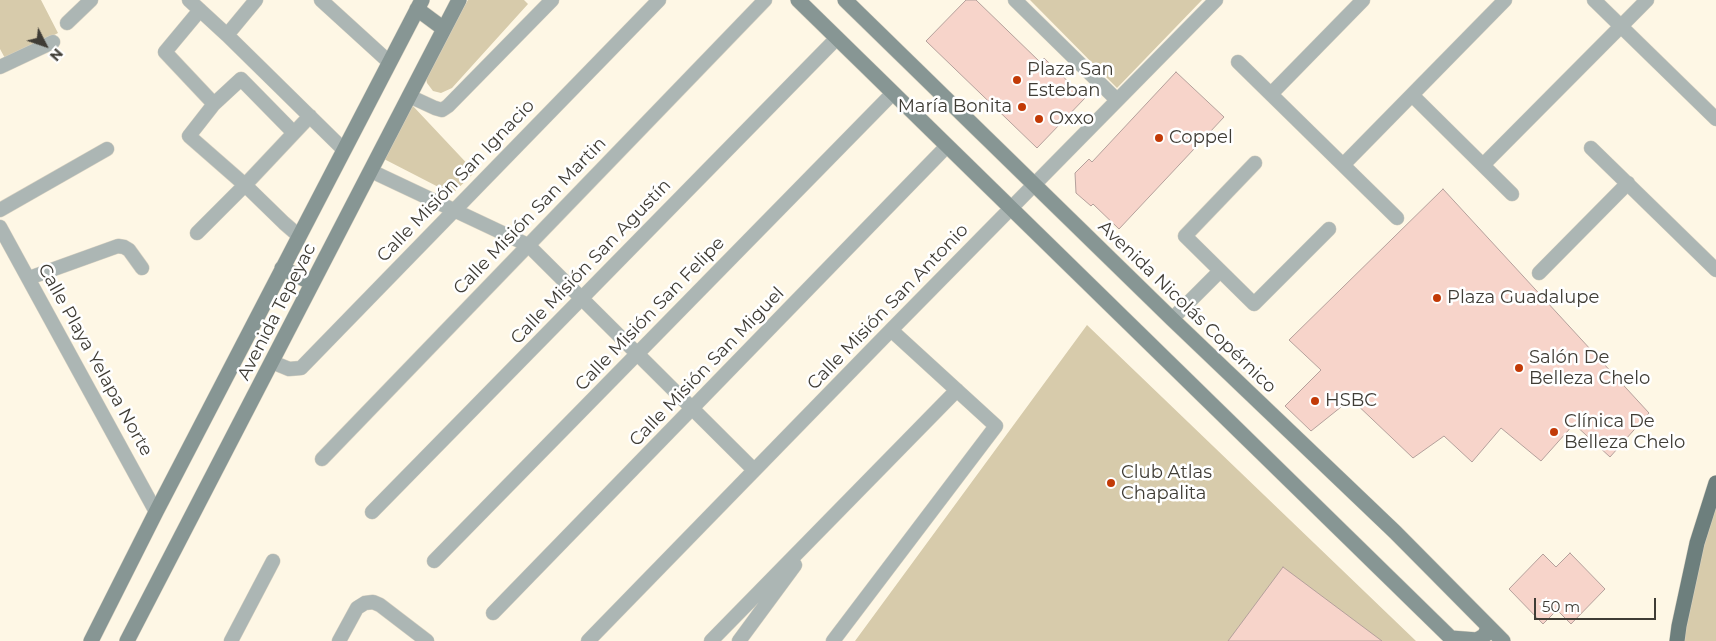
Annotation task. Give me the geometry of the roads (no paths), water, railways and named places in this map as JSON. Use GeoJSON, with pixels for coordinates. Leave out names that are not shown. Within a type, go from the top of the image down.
{"type":"FeatureCollection","features":[{"type":"Feature","properties":{"kind":"main road"},"geometry":{"type":"LineString","coordinates":[[1677,636],[1697,542],[1716,483]]}},
{"type":"Feature","properties":{"kind":"street"},"geometry":{"type":"LineString","coordinates":[[67,23],[91,0]]}},
{"type":"Feature","properties":{"kind":"street"},"geometry":{"type":"LineString","coordinates":[[189,0],[344,150]]}},
{"type":"Feature","properties":{"kind":"street"},"geometry":{"type":"LineString","coordinates":[[227,35],[256,0]]}},
{"type":"Feature","properties":{"kind":"street"},"geometry":{"type":"LineString","coordinates":[[321,0],[389,62]]}},
{"type":"Feature","properties":{"kind":"street","name":"Avenida Tepeyac"},"geometry":{"type":"LineString","coordinates":[[128,641],[459,0]]}},
{"type":"Feature","properties":{"kind":"street"},"geometry":{"type":"LineString","coordinates":[[410,96],[442,110],[448,106],[552,0]]}},
{"type":"Feature","properties":{"kind":"street","name":"Calle Misión San Ignacio"},"geometry":{"type":"LineString","coordinates":[[272,362],[289,369],[301,368],[659,0]]}},
{"type":"Feature","properties":{"kind":"street","name":"Calle Misión San Martin"},"geometry":{"type":"LineString","coordinates":[[322,459],[765,0]]}},
{"type":"Feature","properties":{"kind":"street"},"geometry":{"type":"LineString","coordinates":[[798,0],[1453,640],[1477,640],[1485,635],[1488,627]]}},
{"type":"Feature","properties":{"kind":"street","name":"Avenida Nicolás Copérnico"},"geometry":{"type":"LineString","coordinates":[[845,0],[1172,319],[1395,532],[1502,641]]}},
{"type":"Feature","properties":{"kind":"street"},"geometry":{"type":"LineString","coordinates":[[1015,0],[1117,100]]}},
{"type":"Feature","properties":{"kind":"street","name":"Calle Misión San Antonio"},"geometry":{"type":"LineString","coordinates":[[588,641],[1216,0]]}},
{"type":"Feature","properties":{"kind":"street"},"geometry":{"type":"LineString","coordinates":[[1271,94],[1363,0]]}},
{"type":"Feature","properties":{"kind":"street"},"geometry":{"type":"LineString","coordinates":[[1343,165],[1505,0]]}},
{"type":"Feature","properties":{"kind":"street"},"geometry":{"type":"LineString","coordinates":[[1594,0],[1716,118]]}},
{"type":"Feature","properties":{"kind":"street"},"geometry":{"type":"LineString","coordinates":[[1483,165],[1647,0]]}},
{"type":"Feature","properties":{"kind":"street"},"geometry":{"type":"LineString","coordinates":[[420,4],[444,29]]}},
{"type":"Feature","properties":{"kind":"street","name":"Avenida Tepeyac"},"geometry":{"type":"LineString","coordinates":[[91,641],[420,4]]}},
{"type":"Feature","properties":{"kind":"street"},"geometry":{"type":"LineString","coordinates":[[200,10],[166,52],[214,104]]}},
{"type":"Feature","properties":{"kind":"street","name":"Calle Misión San Agustín"},"geometry":{"type":"LineString","coordinates":[[372,512],[837,38]]}},
{"type":"Feature","properties":{"kind":"street"},"geometry":{"type":"LineString","coordinates":[[0,66],[53,42]]}},
{"type":"Feature","properties":{"kind":"street"},"geometry":{"type":"LineString","coordinates":[[1238,62],[1397,218]]}},
{"type":"Feature","properties":{"kind":"street"},"geometry":{"type":"LineString","coordinates":[[255,63],[214,104],[189,136],[299,236]]}},
{"type":"Feature","properties":{"kind":"street"},"geometry":{"type":"LineString","coordinates":[[241,79],[294,133]]}},
{"type":"Feature","properties":{"kind":"street","name":"Calle Misión San Felipe"},"geometry":{"type":"LineString","coordinates":[[434,561],[892,93]]}},
{"type":"Feature","properties":{"kind":"street"},"geometry":{"type":"LineString","coordinates":[[1412,95],[1512,194]]}},
{"type":"Feature","properties":{"kind":"street"},"geometry":{"type":"LineString","coordinates":[[196,233],[245,185],[310,116]]}},
{"type":"Feature","properties":{"kind":"street","name":"Calle Misión San Miguel"},"geometry":{"type":"LineString","coordinates":[[493,613],[947,146]]}},
{"type":"Feature","properties":{"kind":"street"},"geometry":{"type":"LineString","coordinates":[[1591,148],[1716,270]]}},
{"type":"Feature","properties":{"kind":"street"},"geometry":{"type":"LineString","coordinates":[[0,210],[107,149]]}},
{"type":"Feature","properties":{"kind":"street"},"geometry":{"type":"LineString","coordinates":[[1255,163],[1185,236],[1254,304],[1329,229]]}},
{"type":"Feature","properties":{"kind":"street"},"geometry":{"type":"LineString","coordinates":[[370,171],[528,245],[754,470]]}},
{"type":"Feature","properties":{"kind":"street"},"geometry":{"type":"LineString","coordinates":[[1539,273],[1628,183]]}},
{"type":"Feature","properties":{"kind":"street","name":"Calle Playa Yelapa Norte"},"geometry":{"type":"LineString","coordinates":[[0,227],[156,512]]}},
{"type":"Feature","properties":{"kind":"street"},"geometry":{"type":"LineString","coordinates":[[28,278],[118,246],[129,250],[142,268]]}},
{"type":"Feature","properties":{"kind":"street"},"geometry":{"type":"LineString","coordinates":[[282,268],[312,283]]}},
{"type":"Feature","properties":{"kind":"street"},"geometry":{"type":"LineString","coordinates":[[1172,319],[1220,271]]}},
{"type":"Feature","properties":{"kind":"street"},"geometry":{"type":"LineString","coordinates":[[833,641],[996,426],[891,330]]}},
{"type":"Feature","properties":{"kind":"street"},"geometry":{"type":"LineString","coordinates":[[711,641],[957,390]]}},
{"type":"Feature","properties":{"kind":"street"},"geometry":{"type":"LineString","coordinates":[[739,641],[826,524]]}},
{"type":"Feature","properties":{"kind":"street"},"geometry":{"type":"LineString","coordinates":[[231,641],[272,561]]}},
{"type":"Feature","properties":{"kind":"street"},"geometry":{"type":"LineString","coordinates":[[339,641],[357,608],[365,603],[373,602],[380,605],[427,641]]}},
{"type":"Feature","properties":{"kind":"place","name":"Plaza San Esteban"},"geometry":{"type":"Point","coordinates":[1017,80]}},
{"type":"Feature","properties":{"kind":"place","name":"María Bonita"},"geometry":{"type":"Point","coordinates":[1022,107]}},
{"type":"Feature","properties":{"kind":"place","name":"Oxxo"},"geometry":{"type":"Point","coordinates":[1039,119]}},
{"type":"Feature","properties":{"kind":"place","name":"Coppel"},"geometry":{"type":"Point","coordinates":[1159,138]}},
{"type":"Feature","properties":{"kind":"place","name":"Plaza Guadalupe"},"geometry":{"type":"Point","coordinates":[1437,298]}},
{"type":"Feature","properties":{"kind":"place","name":"Salón De Belleza Chelo"},"geometry":{"type":"Point","coordinates":[1519,368]}},
{"type":"Feature","properties":{"kind":"place","name":"HSBC"},"geometry":{"type":"Point","coordinates":[1315,401]}},
{"type":"Feature","properties":{"kind":"place","name":"Clínica De Belleza Chelo"},"geometry":{"type":"Point","coordinates":[1554,432]}},
{"type":"Feature","properties":{"kind":"place","name":"Club Atlas Chapalita"},"geometry":{"type":"Point","coordinates":[1111,483]}}]}
